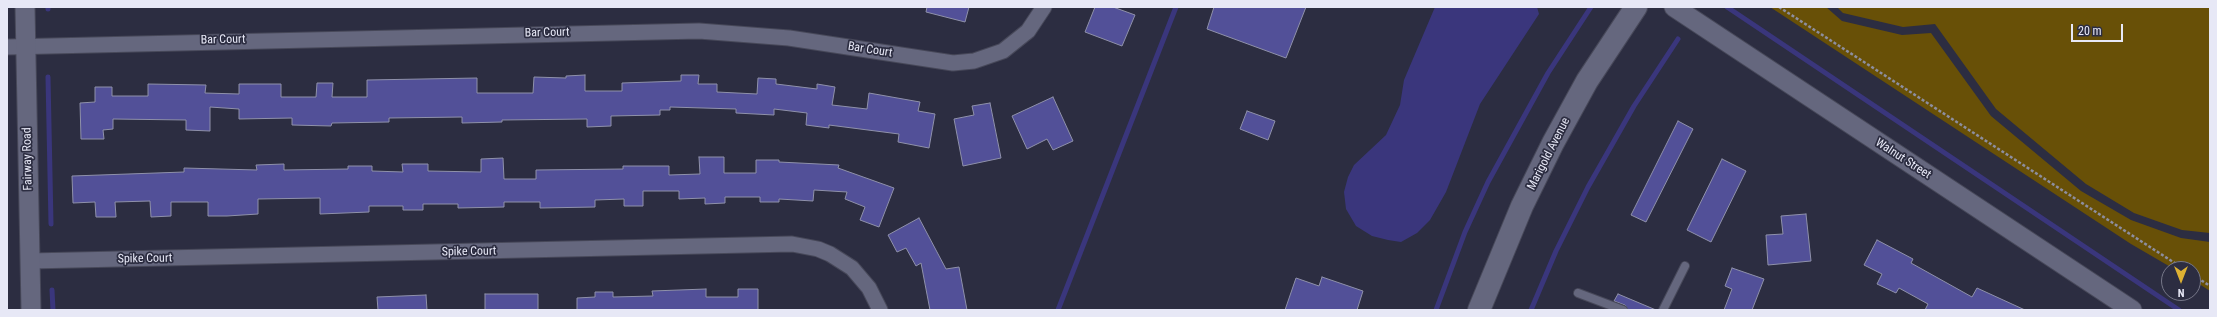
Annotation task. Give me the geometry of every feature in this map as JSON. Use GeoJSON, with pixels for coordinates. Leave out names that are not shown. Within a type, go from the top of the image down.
{"type":"FeatureCollection","features":[{"type":"Feature","properties":{"kind":"main road","name":"Marigold Avenue"},"geometry":{"type":"LineString","coordinates":[[1479,310],[1519,214],[1553,143],[1587,81],[1636,7]]}},
{"type":"Feature","properties":{"kind":"street","name":"Fairway Road"},"geometry":{"type":"LineString","coordinates":[[25,7],[32,310]]}},
{"type":"Feature","properties":{"kind":"street","name":"Bar Court"},"geometry":{"type":"LineString","coordinates":[[7,47],[452,35],[699,31],[789,38],[953,64],[974,62],[1003,51],[1028,31],[1044,7]]}},
{"type":"Feature","properties":{"kind":"street","name":"Walnut Street"},"geometry":{"type":"LineString","coordinates":[[1674,7],[2132,310]]}},
{"type":"Feature","properties":{"kind":"street","name":"Spike Court"},"geometry":{"type":"LineString","coordinates":[[30,261],[792,244],[818,249],[830,254],[852,268],[869,288],[880,310]]}},
{"type":"Feature","properties":{"kind":"lane"},"geometry":{"type":"LineString","coordinates":[[1663,310],[1685,266]]}},
{"type":"Feature","properties":{"kind":"lane"},"geometry":{"type":"LineString","coordinates":[[1578,293],[1623,310]]}},
{"type":"Feature","properties":{"kind":"path"},"geometry":{"type":"LineString","coordinates":[[1779,7],[2172,261]]}},
{"type":"Feature","properties":{"kind":"path"},"geometry":{"type":"LineString","coordinates":[[2201,280],[2210,286]]}},
{"type":"Feature","properties":{"kind":"shaded area"},"geometry":{"type":"Polygon","coordinates":[[[1435,7],[1537,7],[1539,14],[1480,104],[1446,192],[1430,220],[1417,233],[1401,242],[1388,240],[1372,236],[1356,226],[1346,209],[1344,192],[1348,177],[1354,165],[1386,135],[1400,105],[1404,80],[1435,7]]]}},
{"type":"Feature","properties":{"kind":"shaded area"},"geometry":{"type":"Polygon","coordinates":[[[1770,7],[1826,7],[1842,21],[1902,35],[1931,33],[1991,116],[2081,191],[2131,220],[2181,238],[2210,242],[2210,291],[2201,285],[2201,261],[2161,261],[2131,244],[1770,7]]]}},
{"type":"Feature","properties":{"kind":"shaded area"},"geometry":{"type":"Polygon","coordinates":[[[1837,7],[2210,7],[2210,233],[2182,230],[2134,213],[2086,184],[1996,109],[1935,24],[1903,27],[1843,13],[1837,7]]]}},
{"type":"Feature","properties":{"kind":"building"},"geometry":{"type":"Polygon","coordinates":[[[927,7],[969,7],[965,22],[926,12],[927,7]]]}},
{"type":"Feature","properties":{"kind":"building"},"geometry":{"type":"Polygon","coordinates":[[[1095,7],[1113,7],[1135,15],[1122,46],[1085,32],[1095,7]]]}},
{"type":"Feature","properties":{"kind":"building"},"geometry":{"type":"Polygon","coordinates":[[[1214,7],[1306,7],[1286,58],[1207,29],[1214,7]]]}},
{"type":"Feature","properties":{"kind":"building"},"geometry":{"type":"Polygon","coordinates":[[[585,75],[585,91],[622,91],[622,83],[681,81],[681,75],[699,75],[698,84],[717,84],[717,92],[757,94],[758,78],[776,79],[776,84],[817,89],[817,84],[835,87],[832,105],[867,109],[869,93],[920,102],[918,111],[935,114],[929,148],[898,142],[899,134],[829,125],[829,128],[806,125],[807,113],[774,109],[774,115],[736,113],[736,109],[670,107],[670,110],[660,110],[660,115],[611,116],[611,126],[587,127],[587,119],[502,120],[502,122],[462,123],[462,117],[389,118],[389,122],[332,123],[331,126],[292,125],[292,118],[239,119],[239,109],[210,107],[210,131],[186,130],[186,120],[113,119],[113,129],[103,130],[104,139],[81,139],[80,103],[95,102],[95,87],[112,87],[112,96],[148,96],[148,84],[206,85],[205,93],[239,94],[239,84],[281,84],[281,97],[316,97],[317,83],[333,83],[332,97],[367,97],[367,80],[477,78],[477,93],[533,93],[534,77],[566,78],[566,76],[585,75]]]}},
{"type":"Feature","properties":{"kind":"building"},"geometry":{"type":"Polygon","coordinates":[[[1053,97],[1073,141],[1053,150],[1047,139],[1027,149],[1012,116],[1053,97]]]}},
{"type":"Feature","properties":{"kind":"building"},"geometry":{"type":"Polygon","coordinates":[[[990,103],[1001,158],[963,166],[954,119],[974,115],[972,106],[990,103]]]}},
{"type":"Feature","properties":{"kind":"building"},"geometry":{"type":"Polygon","coordinates":[[[1247,111],[1275,121],[1268,140],[1240,129],[1247,111]]]}},
{"type":"Feature","properties":{"kind":"building"},"geometry":{"type":"Polygon","coordinates":[[[1678,121],[1693,129],[1646,222],[1631,215],[1678,121]]]}},
{"type":"Feature","properties":{"kind":"building"},"geometry":{"type":"Polygon","coordinates":[[[699,157],[724,157],[724,173],[756,173],[756,160],[779,160],[779,162],[839,165],[838,168],[894,188],[879,227],[860,220],[865,207],[845,199],[847,192],[814,190],[813,201],[779,199],[779,202],[760,202],[760,197],[725,197],[725,203],[705,204],[705,198],[679,199],[679,191],[643,191],[643,206],[624,206],[624,199],[595,200],[595,207],[540,208],[540,202],[504,202],[504,207],[458,208],[458,204],[423,204],[423,210],[403,210],[403,206],[369,206],[369,212],[320,214],[320,198],[258,199],[258,214],[227,216],[208,216],[208,202],[171,202],[171,216],[151,217],[150,201],[115,202],[116,217],[96,217],[95,202],[73,203],[72,176],[184,172],[184,168],[257,170],[256,165],[284,164],[284,170],[348,169],[348,166],[372,166],[372,171],[403,172],[402,164],[428,164],[428,171],[481,172],[481,159],[503,158],[504,179],[536,179],[536,170],[623,169],[623,166],[669,166],[669,175],[700,174],[699,157]]]}},
{"type":"Feature","properties":{"kind":"building"},"geometry":{"type":"Polygon","coordinates":[[[1722,159],[1746,171],[1711,242],[1687,230],[1722,159]]]}},
{"type":"Feature","properties":{"kind":"building"},"geometry":{"type":"Polygon","coordinates":[[[1806,214],[1811,261],[1768,265],[1766,235],[1783,234],[1781,216],[1806,214]]]}},
{"type":"Feature","properties":{"kind":"building"},"geometry":{"type":"Polygon","coordinates":[[[919,218],[946,269],[959,267],[967,310],[930,310],[921,263],[916,266],[906,248],[897,252],[888,235],[919,218]]]}},
{"type":"Feature","properties":{"kind":"building"},"geometry":{"type":"Polygon","coordinates":[[[1877,240],[1913,259],[1911,263],[1972,297],[1977,288],[2025,310],[1925,310],[1928,304],[1899,288],[1896,293],[1877,284],[1882,274],[1864,265],[1877,240]]]}},
{"type":"Feature","properties":{"kind":"building"},"geometry":{"type":"Polygon","coordinates":[[[1732,268],[1764,279],[1752,310],[1724,310],[1732,289],[1725,286],[1732,268]]]}},
{"type":"Feature","properties":{"kind":"building"},"geometry":{"type":"Polygon","coordinates":[[[1322,277],[1363,291],[1357,310],[1285,310],[1296,278],[1319,286],[1322,277]]]}},
{"type":"Feature","properties":{"kind":"building"},"geometry":{"type":"Polygon","coordinates":[[[706,289],[706,297],[738,297],[738,289],[758,289],[758,310],[577,310],[577,298],[595,297],[595,292],[613,292],[613,297],[653,296],[652,291],[706,289]]]}},
{"type":"Feature","properties":{"kind":"building"},"geometry":{"type":"Polygon","coordinates":[[[485,294],[538,294],[538,310],[485,310],[485,294]]]}},
{"type":"Feature","properties":{"kind":"building"},"geometry":{"type":"Polygon","coordinates":[[[1618,294],[1656,310],[1628,310],[1625,305],[1614,301],[1618,294]]]}},
{"type":"Feature","properties":{"kind":"building"},"geometry":{"type":"Polygon","coordinates":[[[426,295],[427,310],[378,310],[377,297],[426,295]]]}},
{"type":"Feature","properties":{"kind":"waterway"},"geometry":{"type":"LineString","coordinates":[[1058,310],[1176,7]]}},
{"type":"Feature","properties":{"kind":"waterway"},"geometry":{"type":"LineString","coordinates":[[1436,310],[1465,232],[1488,182],[1548,73],[1591,7]]}},
{"type":"Feature","properties":{"kind":"waterway"},"geometry":{"type":"LineString","coordinates":[[1727,7],[2179,310]]}},
{"type":"Feature","properties":{"kind":"waterway"},"geometry":{"type":"LineString","coordinates":[[1531,310],[1556,251],[1588,187],[1634,106],[1678,39]]}},
{"type":"Feature","properties":{"kind":"waterway"},"geometry":{"type":"LineString","coordinates":[[48,77],[51,224]]}},
{"type":"Feature","properties":{"kind":"waterway"},"geometry":{"type":"LineString","coordinates":[[52,290],[53,310]]}}]}
